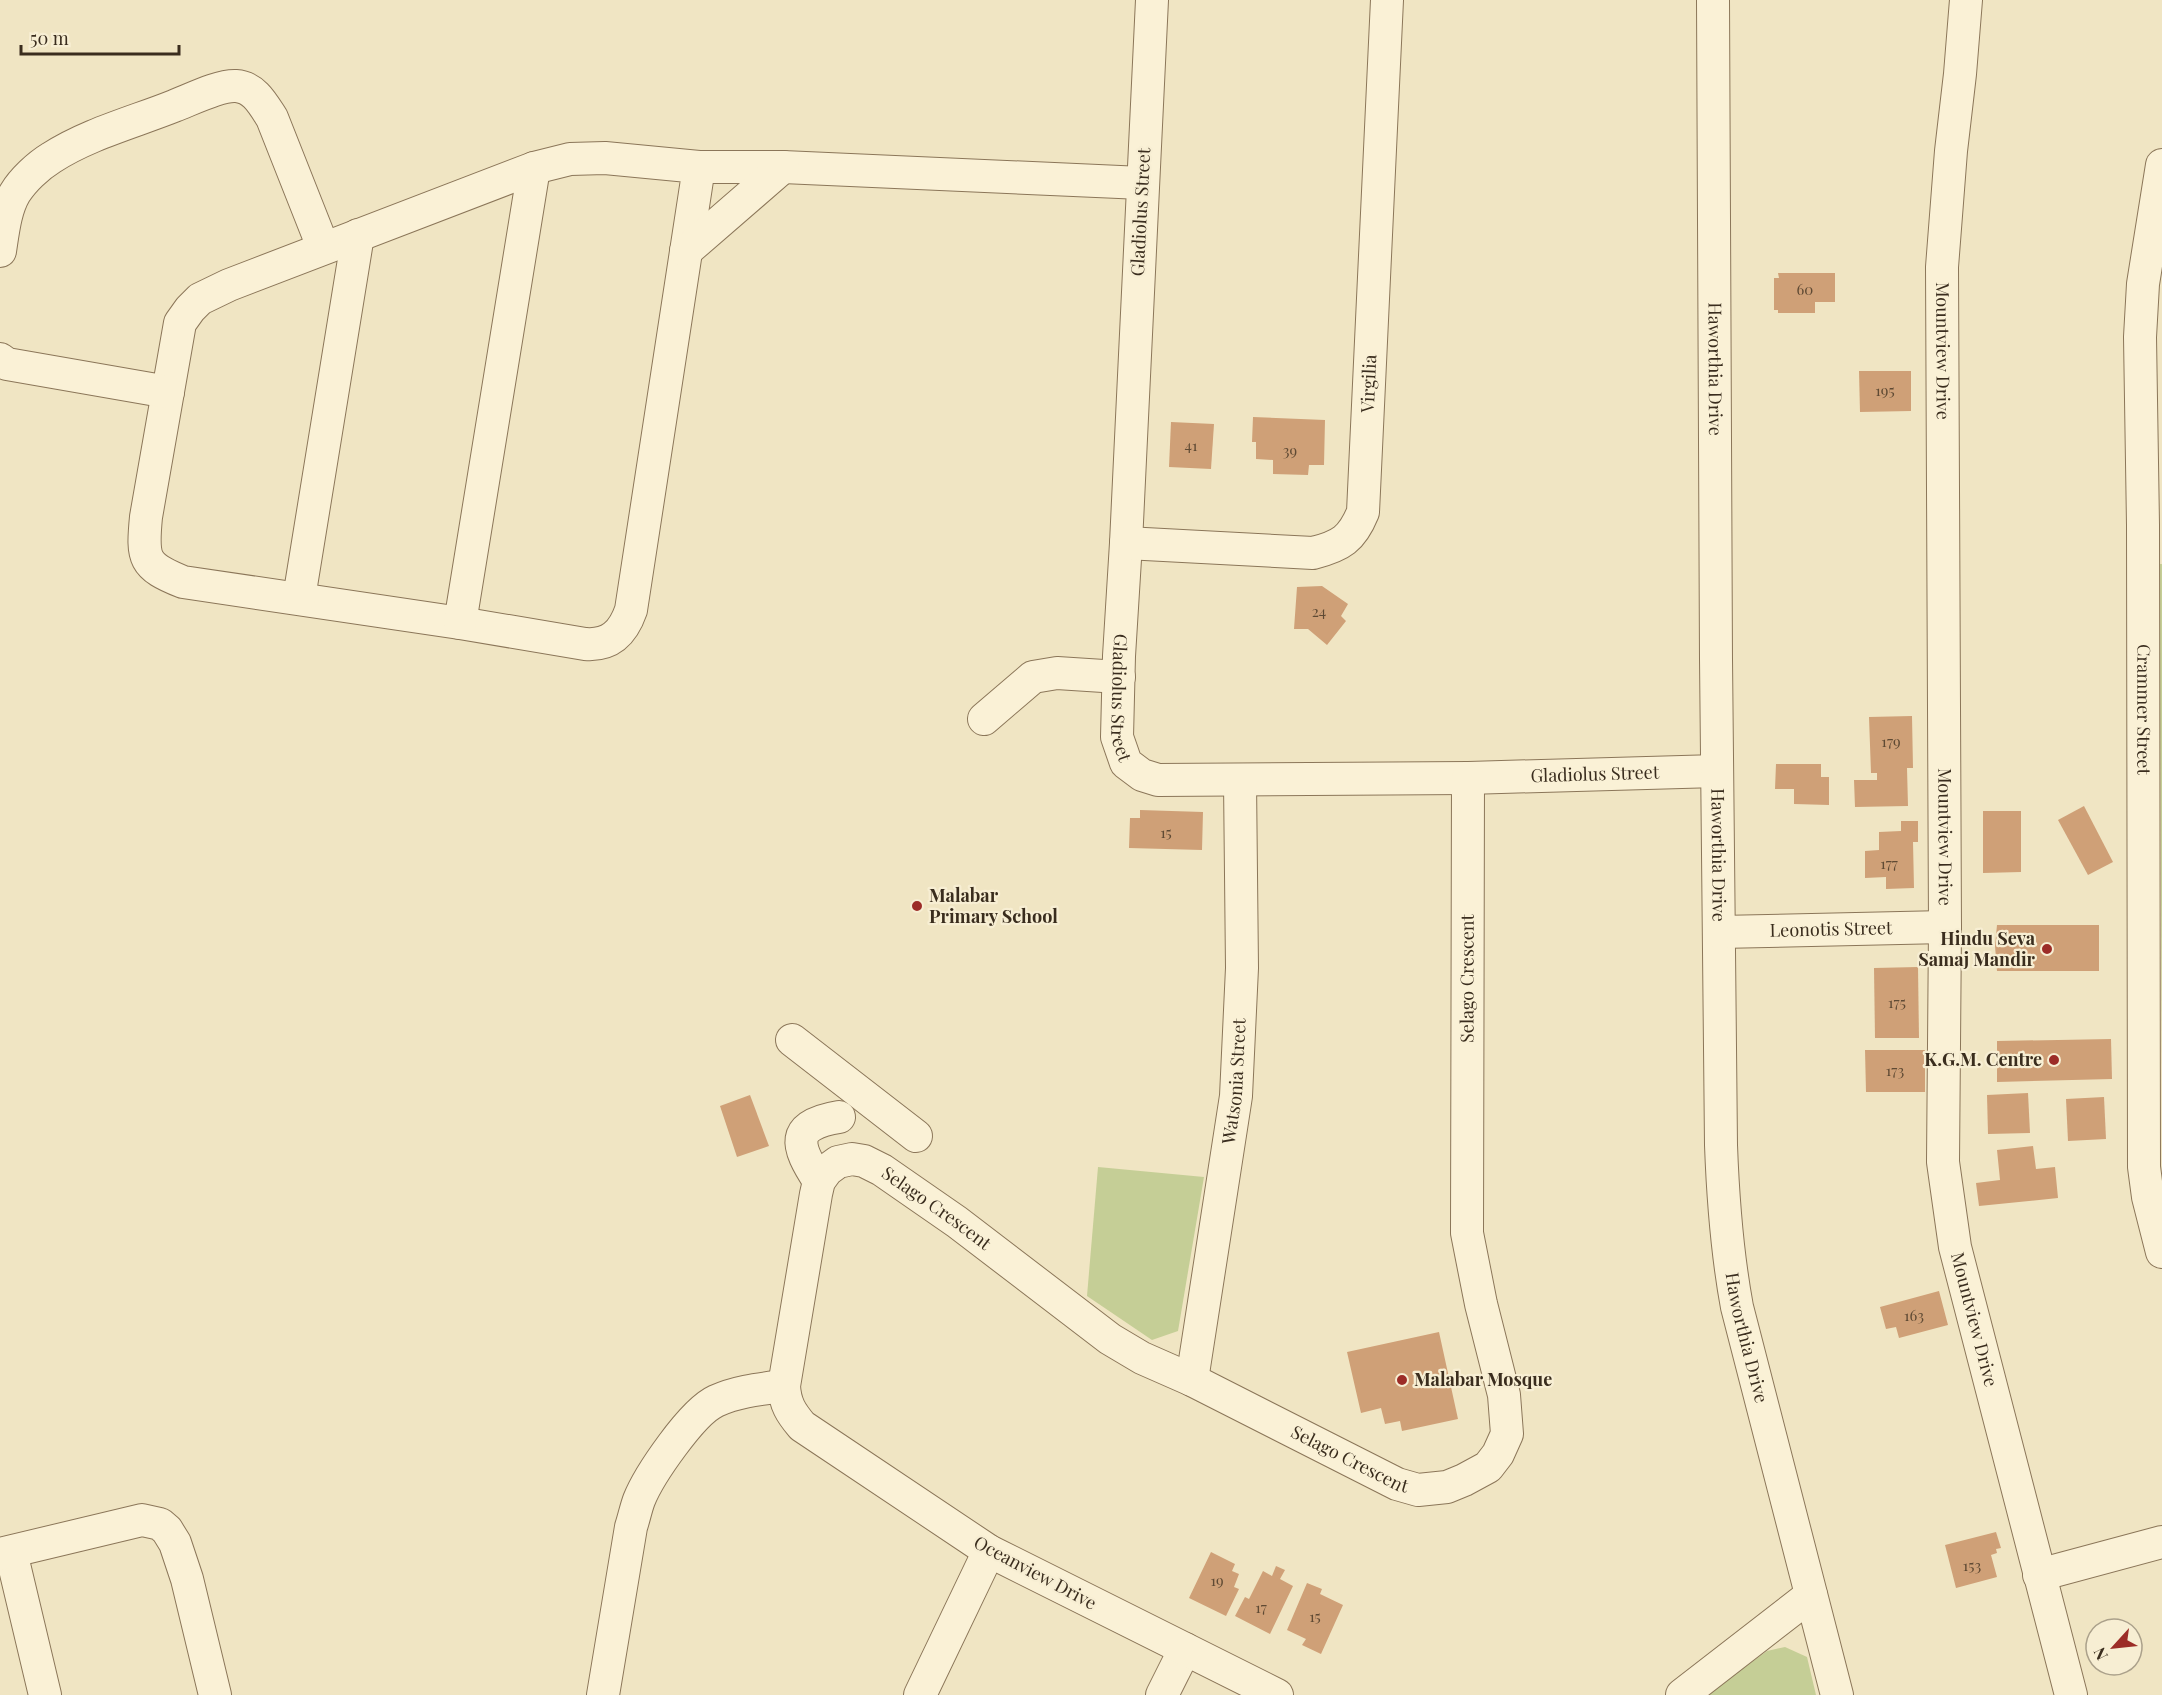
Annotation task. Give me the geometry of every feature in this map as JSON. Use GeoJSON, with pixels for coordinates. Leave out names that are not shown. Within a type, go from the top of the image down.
{"type":"FeatureCollection","features":[{"type":"Feature","properties":{"kind":"street","name":"Gladiolus Street"},"geometry":{"type":"LineString","coordinates":[[1152,0],[1119,676],[1117,737],[1126,763],[1142,775],[1158,780],[1468,778],[1717,771]]}},
{"type":"Feature","properties":{"kind":"street","name":"Virgilia"},"geometry":{"type":"LineString","coordinates":[[1126,543],[1313,553],[1342,543],[1358,524],[1363,512],[1388,0]]}},
{"type":"Feature","properties":{"kind":"street","name":"Haworthia Drive"},"geometry":{"type":"LineString","coordinates":[[1713,0],[1717,771],[1721,1144],[1724,1215],[1737,1307],[1837,1695]]}},
{"type":"Feature","properties":{"kind":"street","name":"Mountview Drive"},"geometry":{"type":"LineString","coordinates":[[1965,0],[1942,267],[1945,927],[1943,1162],[1955,1247],[2071,1695]]}},
{"type":"Feature","properties":{"kind":"street"},"geometry":{"type":"LineString","coordinates":[[0,251],[7,213],[15,193],[50,159],[73,145],[208,93],[236,86],[255,94],[272,118],[323,248]]}},
{"type":"Feature","properties":{"kind":"street"},"geometry":{"type":"LineString","coordinates":[[699,166],[631,610],[622,630],[610,640],[593,645],[299,598],[183,582],[158,572],[150,562],[143,545],[146,517],[180,323],[200,299],[323,248],[534,168],[570,159],[605,158],[699,166],[783,167],[1142,183]]}},
{"type":"Feature","properties":{"kind":"street","name":"Crammer Street"},"geometry":{"type":"LineString","coordinates":[[2162,165],[2141,306],[2152,525],[2145,1167],[2148,1197],[2162,1252]]}},
{"type":"Feature","properties":{"kind":"street"},"geometry":{"type":"LineString","coordinates":[[686,251],[783,167]]}},
{"type":"Feature","properties":{"kind":"street"},"geometry":{"type":"LineString","coordinates":[[460,623],[534,168]]}},
{"type":"Feature","properties":{"kind":"street"},"geometry":{"type":"LineString","coordinates":[[299,598],[358,235]]}},
{"type":"Feature","properties":{"kind":"street"},"geometry":{"type":"LineString","coordinates":[[0,359],[7,364],[168,392]]}},
{"type":"Feature","properties":{"kind":"street"},"geometry":{"type":"LineString","coordinates":[[984,719],[1033,677],[1057,673],[1095,677],[1119,676]]}},
{"type":"Feature","properties":{"kind":"street","name":"Selago Crescent"},"geometry":{"type":"LineString","coordinates":[[846,1160],[864,1161],[882,1170],[957,1222],[1110,1339],[1142,1358],[1192,1380],[1397,1484],[1418,1490],[1447,1487],[1488,1467],[1498,1454],[1507,1434],[1504,1395],[1481,1304],[1467,1233],[1468,778]]}},
{"type":"Feature","properties":{"kind":"street","name":"Watsonia Street"},"geometry":{"type":"LineString","coordinates":[[1192,1380],[1236,1095],[1242,968],[1239,781]]}},
{"type":"Feature","properties":{"kind":"street","name":"Leonotis Street"},"geometry":{"type":"LineString","coordinates":[[1719,932],[1945,927]]}},
{"type":"Feature","properties":{"kind":"street"},"geometry":{"type":"LineString","coordinates":[[792,1040],[916,1136]]}},
{"type":"Feature","properties":{"kind":"street"},"geometry":{"type":"LineString","coordinates":[[603,1695],[631,1527],[647,1483],[700,1411],[735,1393],[785,1393],[819,1181],[827,1170],[838,1162],[846,1160],[840,1141],[839,1117],[859,1092]]}},
{"type":"Feature","properties":{"kind":"street"},"geometry":{"type":"LineString","coordinates":[[819,1181],[802,1152],[800,1138],[804,1130],[816,1123],[824,1119],[839,1117]]}},
{"type":"Feature","properties":{"kind":"street","name":"Oceanview Drive"},"geometry":{"type":"LineString","coordinates":[[785,1393],[790,1412],[802,1426],[988,1551],[1277,1695]]}},
{"type":"Feature","properties":{"kind":"street"},"geometry":{"type":"LineString","coordinates":[[45,1695],[6,1553],[142,1520],[160,1524],[176,1543],[215,1695]]}},
{"type":"Feature","properties":{"kind":"street"},"geometry":{"type":"LineString","coordinates":[[2039,1575],[2162,1542]]}},
{"type":"Feature","properties":{"kind":"street"},"geometry":{"type":"LineString","coordinates":[[920,1695],[988,1551]]}},
{"type":"Feature","properties":{"kind":"street"},"geometry":{"type":"LineString","coordinates":[[1682,1695],[1811,1595]]}},
{"type":"Feature","properties":{"kind":"street"},"geometry":{"type":"LineString","coordinates":[[1162,1695],[1185,1648]]}},
{"type":"Feature","properties":{"kind":"green space"},"geometry":{"type":"Polygon","coordinates":[[[2159,564],[2162,564],[2162,1067],[2159,564]]]}},
{"type":"Feature","properties":{"kind":"green space"},"geometry":{"type":"Polygon","coordinates":[[[1098,1167],[1204,1177],[1178,1331],[1152,1340],[1087,1296],[1098,1167]]]}},
{"type":"Feature","properties":{"kind":"green space"},"geometry":{"type":"Polygon","coordinates":[[[1785,1647],[1807,1657],[1816,1695],[1706,1695],[1767,1651],[1785,1647]]]}},
{"type":"Feature","properties":{"kind":"building"},"geometry":{"type":"Polygon","coordinates":[[[1778,273],[1835,273],[1835,302],[1815,302],[1815,313],[1778,313],[1778,310],[1774,310],[1774,278],[1779,278],[1778,273]]]}},
{"type":"Feature","properties":{"kind":"building"},"geometry":{"type":"Polygon","coordinates":[[[1859,371],[1911,371],[1911,411],[1860,412],[1859,371]]]}},
{"type":"Feature","properties":{"kind":"building"},"geometry":{"type":"Polygon","coordinates":[[[1253,417],[1325,420],[1324,465],[1309,465],[1308,475],[1273,474],[1273,460],[1256,459],[1256,442],[1252,442],[1253,417]]]}},
{"type":"Feature","properties":{"kind":"building"},"geometry":{"type":"Polygon","coordinates":[[[1171,422],[1214,424],[1211,469],[1169,467],[1171,422]]]}},
{"type":"Feature","properties":{"kind":"building"},"geometry":{"type":"Polygon","coordinates":[[[1322,586],[1348,604],[1341,616],[1346,621],[1327,645],[1308,629],[1294,629],[1297,587],[1322,586]]]}},
{"type":"Feature","properties":{"kind":"building"},"geometry":{"type":"Polygon","coordinates":[[[1912,716],[1913,768],[1907,768],[1908,806],[1855,807],[1854,780],[1877,780],[1877,773],[1871,773],[1869,717],[1912,716]]]}},
{"type":"Feature","properties":{"kind":"building"},"geometry":{"type":"Polygon","coordinates":[[[1776,764],[1821,764],[1821,777],[1829,777],[1829,805],[1794,804],[1794,789],[1775,789],[1776,764]]]}},
{"type":"Feature","properties":{"kind":"building"},"geometry":{"type":"Polygon","coordinates":[[[2084,806],[2113,862],[2088,875],[2058,820],[2084,806]]]}},
{"type":"Feature","properties":{"kind":"building"},"geometry":{"type":"Polygon","coordinates":[[[1140,810],[1203,812],[1202,850],[1129,848],[1130,818],[1140,818],[1140,810]]]}},
{"type":"Feature","properties":{"kind":"building"},"geometry":{"type":"Polygon","coordinates":[[[1983,811],[2021,811],[2021,872],[1983,873],[1983,811]]]}},
{"type":"Feature","properties":{"kind":"building"},"geometry":{"type":"Polygon","coordinates":[[[1901,821],[1918,821],[1918,842],[1913,842],[1914,888],[1886,889],[1886,877],[1865,878],[1865,851],[1879,850],[1879,832],[1901,831],[1901,821]]]}},
{"type":"Feature","properties":{"kind":"building","name":"Hindu Seva Samaj Mandir"},"geometry":{"type":"Polygon","coordinates":[[[1997,925],[2099,925],[2099,971],[1997,971],[1995,946],[1997,925]]]}},
{"type":"Feature","properties":{"kind":"building"},"geometry":{"type":"Polygon","coordinates":[[[1918,967],[1919,1038],[1875,1038],[1874,968],[1918,967]]]}},
{"type":"Feature","properties":{"kind":"building","name":"K.G.M. Centre"},"geometry":{"type":"Polygon","coordinates":[[[2111,1039],[2112,1079],[1997,1082],[1997,1041],[2111,1039]]]}},
{"type":"Feature","properties":{"kind":"building"},"geometry":{"type":"Polygon","coordinates":[[[1865,1050],[1925,1050],[1925,1092],[1866,1092],[1865,1050]]]}},
{"type":"Feature","properties":{"kind":"building"},"geometry":{"type":"Polygon","coordinates":[[[2028,1093],[2030,1133],[1988,1134],[1987,1095],[2028,1093]]]}},
{"type":"Feature","properties":{"kind":"building"},"geometry":{"type":"Polygon","coordinates":[[[750,1095],[769,1146],[737,1157],[720,1106],[750,1095]]]}},
{"type":"Feature","properties":{"kind":"building"},"geometry":{"type":"Polygon","coordinates":[[[2104,1097],[2106,1139],[2068,1141],[2066,1099],[2104,1097]]]}},
{"type":"Feature","properties":{"kind":"building"},"geometry":{"type":"Polygon","coordinates":[[[2033,1146],[2036,1169],[2055,1167],[2058,1198],[1979,1206],[1976,1183],[2000,1180],[1997,1150],[2033,1146]]]}},
{"type":"Feature","properties":{"kind":"building"},"geometry":{"type":"Polygon","coordinates":[[[1939,1291],[1948,1325],[1899,1338],[1896,1327],[1886,1329],[1880,1307],[1939,1291]]]}},
{"type":"Feature","properties":{"kind":"building","name":"Malabar Mosque"},"geometry":{"type":"Polygon","coordinates":[[[1439,1332],[1458,1419],[1402,1431],[1400,1421],[1385,1424],[1381,1408],[1361,1413],[1347,1352],[1439,1332]]]}},
{"type":"Feature","properties":{"kind":"building"},"geometry":{"type":"Polygon","coordinates":[[[1996,1532],[2001,1548],[1996,1549],[1997,1553],[1991,1555],[1997,1577],[1956,1588],[1945,1545],[1996,1532]]]}},
{"type":"Feature","properties":{"kind":"building"},"geometry":{"type":"Polygon","coordinates":[[[1211,1552],[1235,1564],[1232,1571],[1239,1574],[1234,1587],[1239,1589],[1226,1616],[1189,1598],[1211,1552]]]}},
{"type":"Feature","properties":{"kind":"building"},"geometry":{"type":"Polygon","coordinates":[[[1276,1566],[1285,1570],[1280,1579],[1293,1586],[1270,1634],[1235,1616],[1245,1597],[1249,1599],[1263,1571],[1272,1576],[1276,1566]]]}},
{"type":"Feature","properties":{"kind":"building"},"geometry":{"type":"Polygon","coordinates":[[[1307,1583],[1322,1589],[1320,1594],[1343,1605],[1321,1654],[1302,1645],[1306,1639],[1287,1630],[1307,1583]]]}},
{"type":"Feature","properties":{"kind":"place","name":"Malabar Primary School"},"geometry":{"type":"Point","coordinates":[917,906]}},
{"type":"Feature","properties":{"kind":"place","name":"Hindu Seva Samaj Mandir"},"geometry":{"type":"Point","coordinates":[2047,949]}},
{"type":"Feature","properties":{"kind":"place","name":"K.G.M. Centre"},"geometry":{"type":"Point","coordinates":[2054,1060]}},
{"type":"Feature","properties":{"kind":"place","name":"Malabar Mosque"},"geometry":{"type":"Point","coordinates":[1402,1380]}}]}
